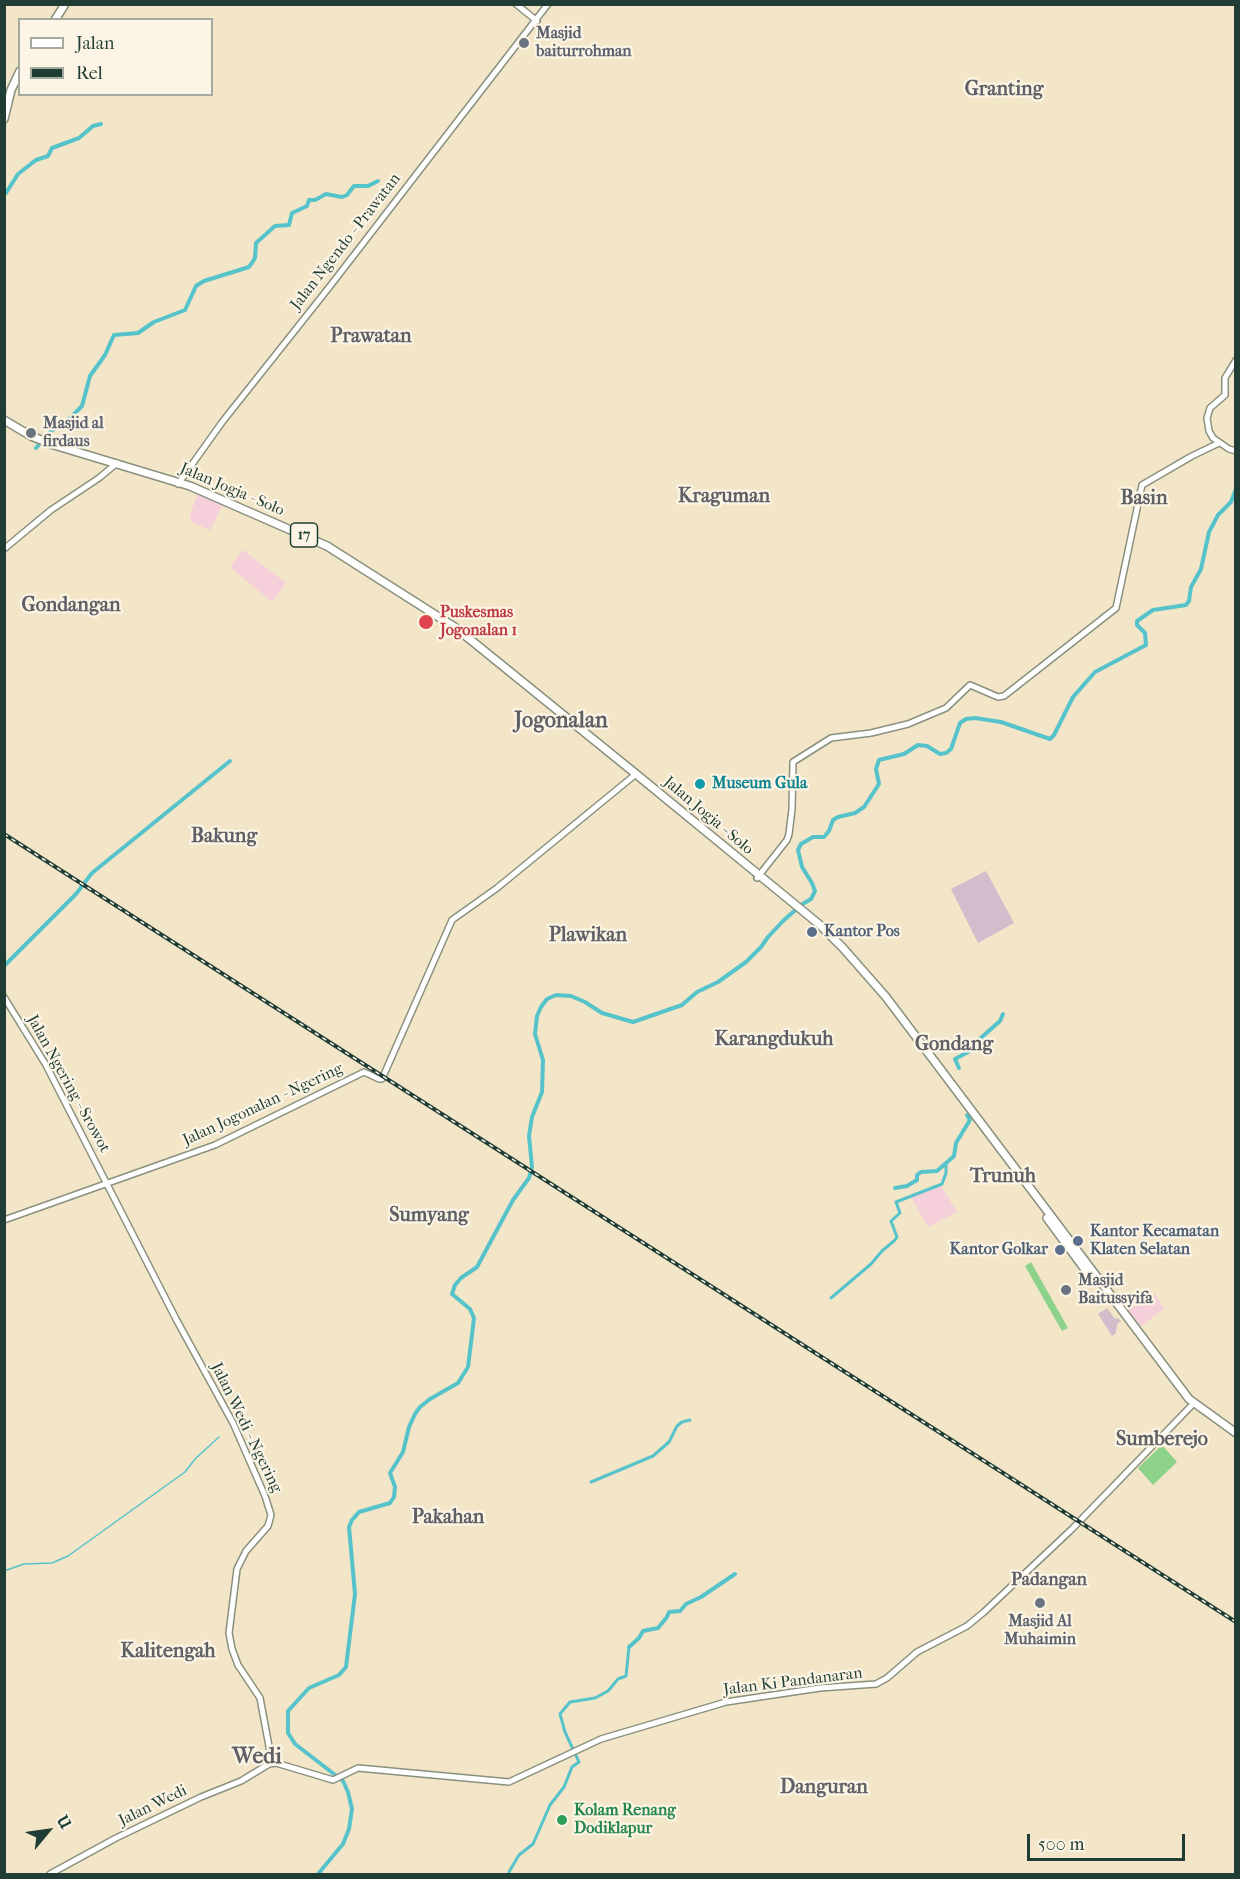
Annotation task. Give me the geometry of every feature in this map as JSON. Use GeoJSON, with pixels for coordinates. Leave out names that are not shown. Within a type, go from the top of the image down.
{"type":"FeatureCollection","features":[{"type":"Feature","properties":{"kind":"highway"},"geometry":{"type":"LineString","coordinates":[[54,18],[63,4]]}},
{"type":"Feature","properties":{"kind":"highway"},"geometry":{"type":"LineString","coordinates":[[4,104],[18,68]]}},
{"type":"Feature","properties":{"kind":"highway"},"geometry":{"type":"LineString","coordinates":[[4,119],[11,90],[18,75]]}},
{"type":"Feature","properties":{"kind":"highway","name":"Jalan Jogja - Solo"},"geometry":{"type":"LineString","coordinates":[[4,422],[40,442],[178,483],[307,536],[343,555],[419,606],[470,644],[635,775],[792,904],[831,940],[882,996],[1191,1405],[1236,1434]]}},
{"type":"Feature","properties":{"kind":"main road"},"geometry":{"type":"LineString","coordinates":[[516,4],[537,21]]}},
{"type":"Feature","properties":{"kind":"main road","name":"Jalan Ngendo - Prawatan"},"geometry":{"type":"LineString","coordinates":[[178,483],[223,421],[548,4]]}},
{"type":"Feature","properties":{"kind":"main road"},"geometry":{"type":"LineString","coordinates":[[1236,360],[1226,378],[1225,395],[1210,408],[1207,414],[1209,431],[1220,443],[1236,451]]}},
{"type":"Feature","properties":{"kind":"main road"},"geometry":{"type":"LineString","coordinates":[[757,876],[787,840],[789,834],[793,762],[831,738],[908,724],[946,708],[970,685],[998,697],[1004,696],[1113,612],[1118,603],[1142,485],[1192,456],[1220,443]]}},
{"type":"Feature","properties":{"kind":"main road"},"geometry":{"type":"LineString","coordinates":[[4,549],[51,510],[116,464]]}},
{"type":"Feature","properties":{"kind":"main road","name":"Jalan Jogonalan - Ngering"},"geometry":{"type":"LineString","coordinates":[[107,1183],[219,1143],[364,1072],[379,1079],[382,1078],[452,920],[497,888],[635,775]]}},
{"type":"Feature","properties":{"kind":"main road","name":"Jalan Ngering - Srowot"},"geometry":{"type":"LineString","coordinates":[[4,998],[46,1065],[107,1183]]}},
{"type":"Feature","properties":{"kind":"main road"},"geometry":{"type":"LineString","coordinates":[[4,1220],[107,1183]]}},
{"type":"Feature","properties":{"kind":"main road","name":"Jalan Wedi - Ngering"},"geometry":{"type":"LineString","coordinates":[[107,1183],[176,1319],[233,1423],[271,1510],[270,1523],[240,1560],[232,1594],[229,1633],[238,1665],[260,1698],[270,1761]]}},
{"type":"Feature","properties":{"kind":"main road","name":"Jalan Ki Pandanaran"},"geometry":{"type":"LineString","coordinates":[[270,1761],[335,1779],[358,1768],[508,1782],[515,1781],[606,1737],[726,1702],[820,1688],[878,1687],[917,1653],[967,1626],[984,1612],[1072,1529],[1191,1405]]}},
{"type":"Feature","properties":{"kind":"main road","name":"Jalan Wedi"},"geometry":{"type":"LineString","coordinates":[[50,1875],[161,1816],[245,1779],[270,1761]]}},
{"type":"Feature","properties":{"kind":"shaded area"},"geometry":{"type":"Polygon","coordinates":[[[198,494],[223,505],[210,530],[193,523],[190,516],[198,494]]]}},
{"type":"Feature","properties":{"kind":"shaded area"},"geometry":{"type":"Polygon","coordinates":[[[243,550],[286,583],[272,602],[232,569],[232,564],[243,550]]]}},
{"type":"Feature","properties":{"kind":"shaded area"},"geometry":{"type":"Polygon","coordinates":[[[986,871],[1014,923],[978,943],[951,889],[986,871]]]}},
{"type":"Feature","properties":{"kind":"shaded area"},"geometry":{"type":"Polygon","coordinates":[[[940,1184],[957,1212],[928,1227],[911,1197],[940,1184]]]}},
{"type":"Feature","properties":{"kind":"shaded area"},"geometry":{"type":"Polygon","coordinates":[[[1155,1294],[1164,1308],[1138,1329],[1121,1307],[1133,1305],[1135,1307],[1155,1294]]]}},
{"type":"Feature","properties":{"kind":"shaded area"},"geometry":{"type":"Polygon","coordinates":[[[1107,1308],[1115,1319],[1118,1318],[1121,1321],[1117,1324],[1116,1333],[1112,1336],[1098,1314],[1107,1308]]]}},
{"type":"Feature","properties":{"kind":"green space"},"geometry":{"type":"Polygon","coordinates":[[[1031,1262],[1068,1328],[1062,1331],[1025,1266],[1031,1262]]]}},
{"type":"Feature","properties":{"kind":"green space"},"geometry":{"type":"Polygon","coordinates":[[[1162,1445],[1177,1462],[1153,1485],[1138,1468],[1162,1445]]]}},
{"type":"Feature","properties":{"kind":"waterway"},"geometry":{"type":"LineString","coordinates":[[6,193],[18,174],[36,160],[48,156],[52,148],[79,138],[93,126],[101,124]]}},
{"type":"Feature","properties":{"kind":"waterway"},"geometry":{"type":"LineString","coordinates":[[36,448],[51,431],[67,421],[82,406],[90,376],[105,355],[114,335],[138,333],[154,322],[185,310],[196,286],[204,281],[249,267],[255,258],[256,243],[275,226],[289,225],[292,213],[307,206],[309,200],[315,200],[326,194],[342,197],[347,195],[354,186],[368,186],[378,181]]}},
{"type":"Feature","properties":{"kind":"waterway"},"geometry":{"type":"LineString","coordinates":[[318,1874],[343,1844],[349,1829],[352,1809],[343,1781],[295,1744],[288,1733],[288,1711],[309,1688],[339,1675],[346,1667],[355,1594],[349,1527],[352,1520],[359,1512],[390,1503],[394,1497],[395,1487],[390,1473],[403,1452],[409,1427],[415,1414],[430,1399],[458,1383],[468,1367],[474,1318],[470,1309],[452,1294],[461,1278],[477,1267],[513,1200],[529,1178],[532,1167],[529,1136],[532,1117],[542,1092],[543,1060],[535,1034],[537,1016],[541,1007],[547,999],[556,995],[571,996],[602,1013],[633,1022],[682,1005],[697,992],[718,982],[746,962],[783,921],[811,899],[815,891],[802,867],[798,850],[801,844],[813,837],[824,837],[833,820],[855,813],[864,807],[879,784],[876,769],[879,760],[904,754],[918,745],[927,746],[940,754],[946,753],[951,749],[960,723],[966,719],[1001,722],[1050,739],[1073,697],[1095,672],[1146,645],[1145,633],[1137,625],[1137,621],[1153,610],[1186,605],[1189,601],[1191,587],[1201,569],[1209,532],[1218,515],[1231,502],[1236,489]]}},
{"type":"Feature","properties":{"kind":"waterway"},"geometry":{"type":"LineString","coordinates":[[4,966],[76,894],[92,873],[230,761]]}},
{"type":"Feature","properties":{"kind":"waterway"},"geometry":{"type":"LineString","coordinates":[[959,1068],[955,1059],[970,1051],[973,1045],[1000,1021],[1003,1014]]}},
{"type":"Feature","properties":{"kind":"waterway"},"geometry":{"type":"LineString","coordinates":[[895,1188],[907,1186],[917,1180],[917,1175],[921,1172],[937,1171],[954,1156],[956,1143],[970,1120],[967,1115]]}},
{"type":"Feature","properties":{"kind":"waterway"},"geometry":{"type":"LineString","coordinates":[[831,1298],[895,1240],[897,1237],[891,1221],[900,1213],[896,1202],[942,1184],[946,1173],[946,1163]]}},
{"type":"Feature","properties":{"kind":"waterway"},"geometry":{"type":"LineString","coordinates":[[591,1482],[653,1456],[669,1442],[677,1426],[690,1420]]}},
{"type":"Feature","properties":{"kind":"waterway"},"geometry":{"type":"LineString","coordinates":[[4,1571],[24,1564],[52,1563],[68,1556],[185,1472],[195,1459],[219,1437]]}},
{"type":"Feature","properties":{"kind":"waterway"},"geometry":{"type":"LineString","coordinates":[[629,1647],[643,1631],[658,1628],[669,1612],[680,1611],[686,1604],[701,1597],[735,1574]]}},
{"type":"Feature","properties":{"kind":"waterway"},"geometry":{"type":"LineString","coordinates":[[509,1872],[519,1855],[533,1844],[550,1805],[564,1787],[572,1767],[579,1762],[565,1732],[560,1714],[570,1702],[595,1698],[608,1691],[618,1679],[626,1676],[629,1647]]}},
{"type":"Feature","properties":{"kind":"railway"},"geometry":{"type":"LineString","coordinates":[[4,834],[1236,1622]]}},
{"type":"Feature","properties":{"kind":"place","name":"Masjid baiturrohman"},"geometry":{"type":"Point","coordinates":[524,43]}},
{"type":"Feature","properties":{"kind":"place","name":"Masjid al firdaus"},"geometry":{"type":"Point","coordinates":[31,433]}},
{"type":"Feature","properties":{"kind":"place","name":"Puskesmas Jogonalan 1"},"geometry":{"type":"Point","coordinates":[426,622]}},
{"type":"Feature","properties":{"kind":"place","name":"Museum Gula"},"geometry":{"type":"Point","coordinates":[700,784]}},
{"type":"Feature","properties":{"kind":"place","name":"Kantor Pos"},"geometry":{"type":"Point","coordinates":[812,932]}},
{"type":"Feature","properties":{"kind":"place","name":"Kantor Kecamatan Klaten Selatan"},"geometry":{"type":"Point","coordinates":[1078,1241]}},
{"type":"Feature","properties":{"kind":"place","name":"Kantor Golkar"},"geometry":{"type":"Point","coordinates":[1060,1250]}},
{"type":"Feature","properties":{"kind":"place","name":"Masjid Baitussyifa"},"geometry":{"type":"Point","coordinates":[1066,1290]}},
{"type":"Feature","properties":{"kind":"place","name":"Masjid Al Muhaimin"},"geometry":{"type":"Point","coordinates":[1040,1603]}},
{"type":"Feature","properties":{"kind":"place","name":"Kolam Renang Dodiklapur"},"geometry":{"type":"Point","coordinates":[562,1820]}},
{"type":"Feature","properties":{"kind":"district","name":"Granting"},"geometry":{"type":"Point","coordinates":[1004,90]}},
{"type":"Feature","properties":{"kind":"district","name":"Prawatan"},"geometry":{"type":"Point","coordinates":[371,337]}},
{"type":"Feature","properties":{"kind":"district","name":"Kraguman"},"geometry":{"type":"Point","coordinates":[724,497]}},
{"type":"Feature","properties":{"kind":"district","name":"Basin"},"geometry":{"type":"Point","coordinates":[1144,499]}},
{"type":"Feature","properties":{"kind":"district","name":"Gondangan"},"geometry":{"type":"Point","coordinates":[71,606]}},
{"type":"Feature","properties":{"kind":"district","name":"Jogonalan"},"geometry":{"type":"Point","coordinates":[561,722]}},
{"type":"Feature","properties":{"kind":"district","name":"Bakung"},"geometry":{"type":"Point","coordinates":[224,837]}},
{"type":"Feature","properties":{"kind":"district","name":"Plawikan"},"geometry":{"type":"Point","coordinates":[588,936]}},
{"type":"Feature","properties":{"kind":"district","name":"Karangdukuh"},"geometry":{"type":"Point","coordinates":[774,1040]}},
{"type":"Feature","properties":{"kind":"district","name":"Gondang"},"geometry":{"type":"Point","coordinates":[954,1045]}},
{"type":"Feature","properties":{"kind":"district","name":"Trunuh"},"geometry":{"type":"Point","coordinates":[1003,1177]}},
{"type":"Feature","properties":{"kind":"district","name":"Sumyang"},"geometry":{"type":"Point","coordinates":[429,1216]}},
{"type":"Feature","properties":{"kind":"district","name":"Sumberejo"},"geometry":{"type":"Point","coordinates":[1162,1440]}},
{"type":"Feature","properties":{"kind":"district","name":"Pakahan"},"geometry":{"type":"Point","coordinates":[448,1518]}},
{"type":"Feature","properties":{"kind":"district","name":"Padangan"},"geometry":{"type":"Point","coordinates":[1049,1581]}},
{"type":"Feature","properties":{"kind":"district","name":"Kalitengah"},"geometry":{"type":"Point","coordinates":[168,1652]}},
{"type":"Feature","properties":{"kind":"district","name":"Wedi"},"geometry":{"type":"Point","coordinates":[257,1758]}},
{"type":"Feature","properties":{"kind":"district","name":"Danguran"},"geometry":{"type":"Point","coordinates":[824,1788]}}]}
